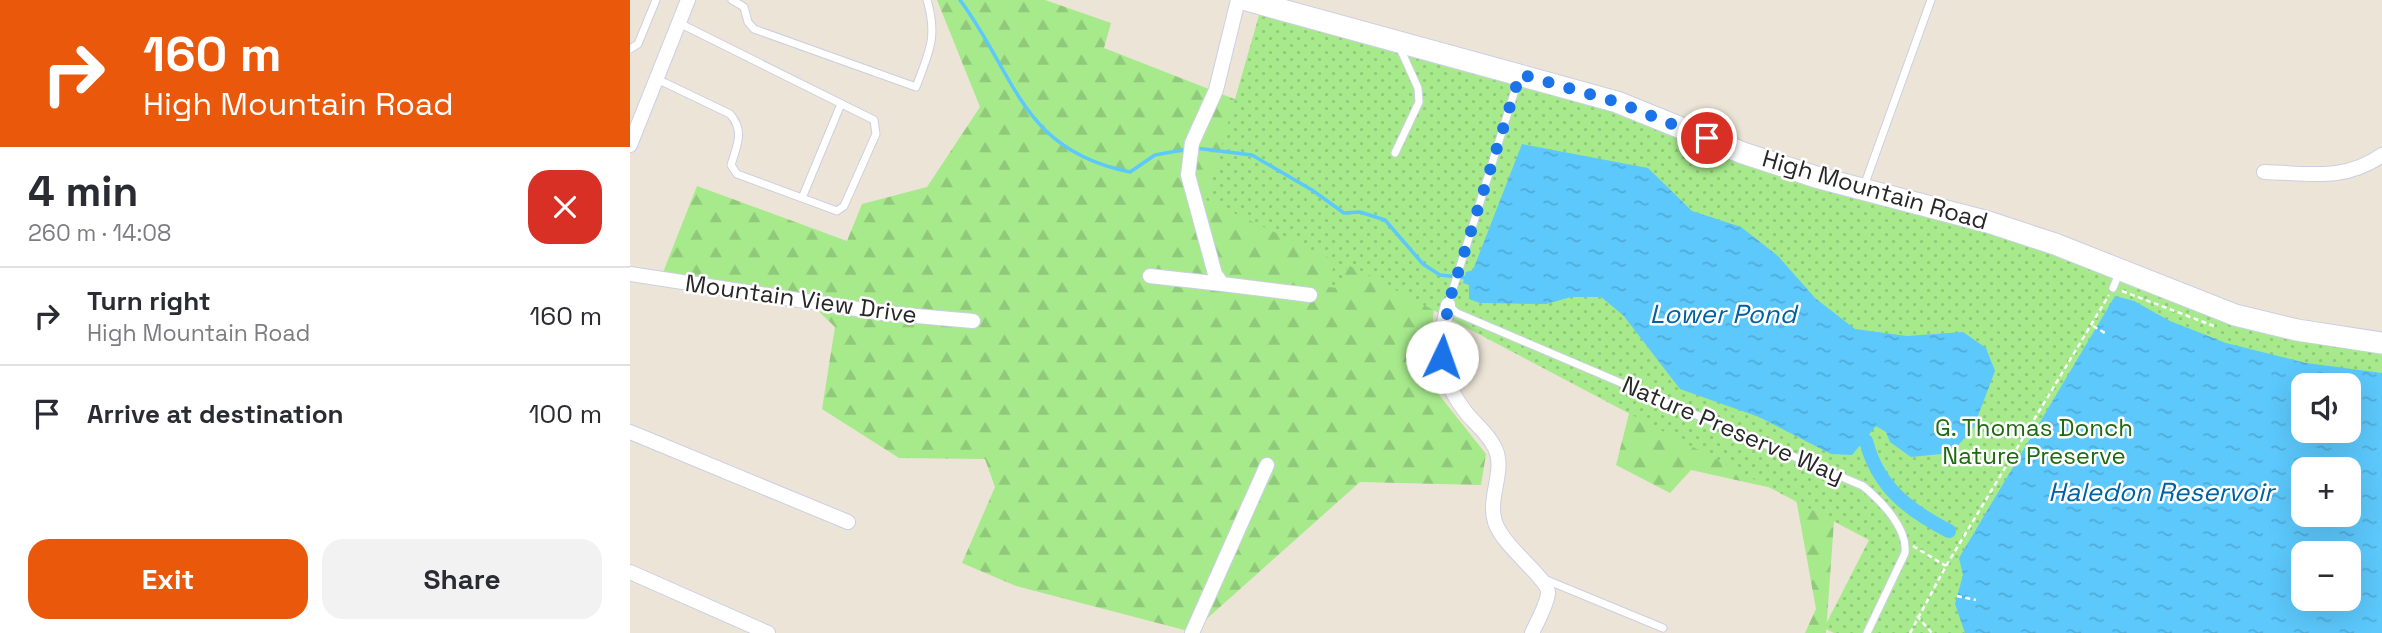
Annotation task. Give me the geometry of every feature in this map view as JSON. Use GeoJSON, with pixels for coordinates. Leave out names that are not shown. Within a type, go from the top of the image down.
{"type":"FeatureCollection","features":[{"type":"Feature","properties":{"kind":"main road","name":"High Mountain Road"},"geometry":{"type":"LineString","coordinates":[[1246,0],[1617,102],[1743,153],[1863,190],[1988,222],[2055,244],[2117,279],[2264,324],[2382,343]]}},
{"type":"Feature","properties":{"kind":"street"},"geometry":{"type":"LineString","coordinates":[[630,145],[688,0]]}},
{"type":"Feature","properties":{"kind":"street"},"geometry":{"type":"LineString","coordinates":[[1222,284],[1214,274],[1192,201],[1188,174],[1191,148],[1216,90],[1238,0]]}},
{"type":"Feature","properties":{"kind":"street"},"geometry":{"type":"LineString","coordinates":[[2264,172],[2328,176],[2352,171],[2382,155]]}},
{"type":"Feature","properties":{"kind":"street","name":"Mountain View Drive"},"geometry":{"type":"LineString","coordinates":[[630,274],[883,313],[973,321]]}},
{"type":"Feature","properties":{"kind":"street"},"geometry":{"type":"LineString","coordinates":[[1150,276],[1310,295]]}},
{"type":"Feature","properties":{"kind":"street"},"geometry":{"type":"LineString","coordinates":[[1448,305],[1442,338],[1443,377],[1455,397],[1495,447],[1499,462],[1491,504],[1495,524],[1506,544],[1543,579],[1548,593],[1532,633]]}},
{"type":"Feature","properties":{"kind":"street"},"geometry":{"type":"LineString","coordinates":[[630,432],[848,522]]}},
{"type":"Feature","properties":{"kind":"street"},"geometry":{"type":"LineString","coordinates":[[1192,633],[1266,465]]}},
{"type":"Feature","properties":{"kind":"street"},"geometry":{"type":"LineString","coordinates":[[630,572],[768,633]]}},
{"type":"Feature","properties":{"kind":"lane"},"geometry":{"type":"LineString","coordinates":[[630,49],[638,44],[656,0]]}},
{"type":"Feature","properties":{"kind":"lane"},"geometry":{"type":"LineString","coordinates":[[732,0],[744,7],[748,22],[754,29],[916,87],[933,35],[934,25],[927,0]]}},
{"type":"Feature","properties":{"kind":"lane"},"geometry":{"type":"LineString","coordinates":[[1863,190],[1931,0]]}},
{"type":"Feature","properties":{"kind":"lane"},"geometry":{"type":"LineString","coordinates":[[656,79],[730,114],[738,123],[741,135],[731,165],[737,174],[837,211],[844,206],[876,134],[874,120],[678,23]]}},
{"type":"Feature","properties":{"kind":"lane"},"geometry":{"type":"LineString","coordinates":[[1395,153],[1419,103],[1418,88],[1397,43]]}},
{"type":"Feature","properties":{"kind":"lane"},"geometry":{"type":"LineString","coordinates":[[1448,305],[1520,74]]}},
{"type":"Feature","properties":{"kind":"lane"},"geometry":{"type":"LineString","coordinates":[[802,198],[841,104]]}},
{"type":"Feature","properties":{"kind":"lane","name":"Nature Preserve Way"},"geometry":{"type":"LineString","coordinates":[[1448,305],[1457,313],[1863,485],[1882,501],[1906,542]]}},
{"type":"Feature","properties":{"kind":"lane"},"geometry":{"type":"LineString","coordinates":[[1867,633],[1905,553],[1906,542]]}},
{"type":"Feature","properties":{"kind":"lane"},"geometry":{"type":"LineString","coordinates":[[1543,579],[1663,628]]}},
{"type":"Feature","properties":{"kind":"path"},"geometry":{"type":"LineString","coordinates":[[1910,633],[1917,615],[2093,326],[2117,279],[2222,327]]}},
{"type":"Feature","properties":{"kind":"path"},"geometry":{"type":"LineString","coordinates":[[2093,326],[2105,333]]}},
{"type":"Feature","properties":{"kind":"path"},"geometry":{"type":"LineString","coordinates":[[1906,542],[1946,566]]}},
{"type":"Feature","properties":{"kind":"path"},"geometry":{"type":"LineString","coordinates":[[1957,596],[1976,600]]}},
{"type":"Feature","properties":{"kind":"path"},"geometry":{"type":"LineString","coordinates":[[1917,615],[1932,633]]}},
{"type":"Feature","properties":{"kind":"green space"},"geometry":{"type":"Polygon","coordinates":[[[937,0],[1045,0],[1111,23],[1104,48],[1283,118],[1834,521],[1826,633],[1805,633],[1816,609],[1795,493],[1691,470],[1670,493],[1616,465],[1636,386],[1435,295],[1428,381],[1486,454],[1481,485],[1360,482],[1192,632],[1016,586],[962,563],[995,487],[985,459],[899,458],[822,409],[835,327],[808,301],[662,275],[697,186],[847,241],[862,204],[927,187],[980,107],[937,0]]]}},
{"type":"Feature","properties":{"kind":"green space","name":"G. Thomas Donch Nature Preserve"},"geometry":{"type":"Polygon","coordinates":[[[1262,5],[1531,77],[2168,290],[2382,343],[2382,633],[1834,633],[1824,628],[1869,540],[1348,265],[1340,288],[1326,287],[1336,261],[1206,200],[1262,5]]]}},
{"type":"Feature","properties":{"kind":"water","name":"Lower Pond"},"geometry":{"type":"Polygon","coordinates":[[[1522,144],[1648,168],[1692,211],[1741,227],[1778,256],[1815,298],[1855,329],[1907,336],[1963,332],[1986,348],[1995,371],[1973,429],[1951,453],[1911,457],[1890,442],[1886,432],[1876,426],[1852,455],[1831,454],[1759,417],[1680,389],[1623,315],[1601,297],[1571,297],[1546,304],[1480,303],[1469,299],[1469,285],[1463,283],[1466,272],[1473,270],[1522,144]]]}},
{"type":"Feature","properties":{"kind":"water","name":"Haledon Reservoir"},"geometry":{"type":"Polygon","coordinates":[[[2115,296],[2134,301],[2170,321],[2226,343],[2306,363],[2382,373],[2382,633],[1965,633],[1955,604],[1963,575],[1959,558],[2115,296]]]}},
{"type":"Feature","properties":{"kind":"waterway"},"geometry":{"type":"LineString","coordinates":[[960,0],[1026,107],[1043,128],[1065,147],[1094,161],[1130,172],[1155,155],[1188,149]]}},
{"type":"Feature","properties":{"kind":"waterway"},"geometry":{"type":"LineString","coordinates":[[1195,148],[1252,155],[1312,190],[1344,213],[1360,212],[1385,220],[1423,264],[1440,275],[1467,278]]}},
{"type":"Feature","properties":{"kind":"waterway"},"geometry":{"type":"LineString","coordinates":[[1866,441],[1878,472],[1897,495],[1920,515],[1949,531]]}},
{"type":"Feature","properties":{"kind":"route"},"geometry":{"type":"LineString","coordinates":[[1442,357],[1443,320],[1520,74],[1617,102],[1707,138]]}}]}
